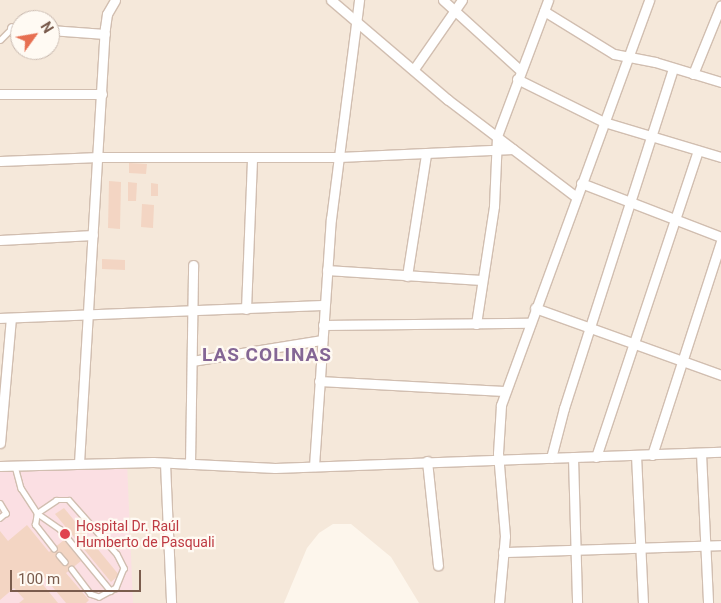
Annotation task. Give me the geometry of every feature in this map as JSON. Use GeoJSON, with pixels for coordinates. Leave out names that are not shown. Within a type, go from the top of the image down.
{"type":"FeatureCollection","features":[{"type":"Feature","properties":{"kind":"street"},"geometry":{"type":"LineString","coordinates":[[79,463],[105,34],[107,14],[115,0]]}},
{"type":"Feature","properties":{"kind":"street"},"geometry":{"type":"LineString","coordinates":[[331,0],[513,149],[576,197]]}},
{"type":"Feature","properties":{"kind":"street"},"geometry":{"type":"LineString","coordinates":[[314,466],[327,270],[355,19],[359,0]]}},
{"type":"Feature","properties":{"kind":"street"},"geometry":{"type":"LineString","coordinates":[[443,0],[519,74],[604,122],[649,138],[721,157]]}},
{"type":"Feature","properties":{"kind":"street"},"geometry":{"type":"LineString","coordinates":[[414,69],[462,0]]}},
{"type":"Feature","properties":{"kind":"street"},"geometry":{"type":"LineString","coordinates":[[476,324],[481,280],[494,206],[498,150],[497,136],[548,0]]}},
{"type":"Feature","properties":{"kind":"street"},"geometry":{"type":"LineString","coordinates":[[499,603],[503,552],[498,424],[504,391],[649,0]]}},
{"type":"Feature","properties":{"kind":"street"},"geometry":{"type":"LineString","coordinates":[[693,74],[721,5]]}},
{"type":"Feature","properties":{"kind":"street"},"geometry":{"type":"LineString","coordinates":[[544,11],[603,50],[721,82]]}},
{"type":"Feature","properties":{"kind":"street"},"geometry":{"type":"LineString","coordinates":[[60,31],[105,34]]}},
{"type":"Feature","properties":{"kind":"street"},"geometry":{"type":"LineString","coordinates":[[551,458],[649,138],[673,68]]}},
{"type":"Feature","properties":{"kind":"street"},"geometry":{"type":"LineString","coordinates":[[0,94],[102,94]]}},
{"type":"Feature","properties":{"kind":"street"},"geometry":{"type":"LineString","coordinates":[[0,161],[99,157],[339,157],[513,149]]}},
{"type":"Feature","properties":{"kind":"street"},"geometry":{"type":"LineString","coordinates":[[596,457],[698,151]]}},
{"type":"Feature","properties":{"kind":"street"},"geometry":{"type":"LineString","coordinates":[[408,276],[426,154]]}},
{"type":"Feature","properties":{"kind":"street"},"geometry":{"type":"LineString","coordinates":[[246,309],[252,158]]}},
{"type":"Feature","properties":{"kind":"street"},"geometry":{"type":"LineString","coordinates":[[581,183],[721,237]]}},
{"type":"Feature","properties":{"kind":"street"},"geometry":{"type":"LineString","coordinates":[[0,240],[93,235]]}},
{"type":"Feature","properties":{"kind":"street"},"geometry":{"type":"LineString","coordinates":[[652,455],[721,242]]}},
{"type":"Feature","properties":{"kind":"street"},"geometry":{"type":"LineString","coordinates":[[190,464],[193,265]]}},
{"type":"Feature","properties":{"kind":"street"},"geometry":{"type":"LineString","coordinates":[[327,270],[481,280]]}},
{"type":"Feature","properties":{"kind":"street"},"geometry":{"type":"LineString","coordinates":[[0,318],[324,305]]}},
{"type":"Feature","properties":{"kind":"street"},"geometry":{"type":"LineString","coordinates":[[535,308],[721,375]]}},
{"type":"Feature","properties":{"kind":"street"},"geometry":{"type":"LineString","coordinates":[[0,443],[11,318]]}},
{"type":"Feature","properties":{"kind":"street"},"geometry":{"type":"LineString","coordinates":[[323,325],[529,323]]}},
{"type":"Feature","properties":{"kind":"street"},"geometry":{"type":"LineString","coordinates":[[192,361],[322,340]]}},
{"type":"Feature","properties":{"kind":"street"},"geometry":{"type":"LineString","coordinates":[[319,381],[504,391]]}},
{"type":"Feature","properties":{"kind":"street"},"geometry":{"type":"LineString","coordinates":[[0,466],[79,463],[165,463],[275,468],[427,461],[721,452]]}},
{"type":"Feature","properties":{"kind":"street"},"geometry":{"type":"LineString","coordinates":[[701,453],[708,603]]}},
{"type":"Feature","properties":{"kind":"street"},"geometry":{"type":"LineString","coordinates":[[636,455],[642,603]]}},
{"type":"Feature","properties":{"kind":"street"},"geometry":{"type":"LineString","coordinates":[[573,457],[577,603]]}},
{"type":"Feature","properties":{"kind":"street"},"geometry":{"type":"LineString","coordinates":[[427,461],[438,564]]}},
{"type":"Feature","properties":{"kind":"street"},"geometry":{"type":"LineString","coordinates":[[165,463],[171,603]]}},
{"type":"Feature","properties":{"kind":"street"},"geometry":{"type":"LineString","coordinates":[[503,552],[721,545]]}},
{"type":"Feature","properties":{"kind":"lane"},"geometry":{"type":"LineString","coordinates":[[15,465],[21,488],[37,513],[56,525],[111,592]]}},
{"type":"Feature","properties":{"kind":"lane"},"geometry":{"type":"LineString","coordinates":[[54,548],[35,525],[37,513],[56,500],[73,502],[122,561],[123,575],[111,592],[94,597],[71,569]]}},
{"type":"Feature","properties":{"kind":"lane"},"geometry":{"type":"LineString","coordinates":[[0,503],[6,513],[0,518]]}},
{"type":"Feature","properties":{"kind":"lane"},"geometry":{"type":"LineString","coordinates":[[59,556],[64,562]]}},
{"type":"Feature","properties":{"kind":"shaded area"},"geometry":{"type":"Polygon","coordinates":[[[0,0],[721,0],[721,603],[419,603],[391,557],[351,524],[333,524],[319,533],[307,548],[284,603],[0,603],[0,0]]]}},
{"type":"Feature","properties":{"kind":"shaded area","name":"Hospital Dr. Raúl Humberto de Pasquali"},"geometry":{"type":"Polygon","coordinates":[[[127,462],[133,603],[0,603],[0,466],[127,462]]]}},
{"type":"Feature","properties":{"kind":"building"},"geometry":{"type":"Polygon","coordinates":[[[129,163],[147,164],[146,174],[129,173],[129,163]]]}},
{"type":"Feature","properties":{"kind":"building"},"geometry":{"type":"Polygon","coordinates":[[[109,181],[121,182],[120,229],[108,228],[109,181]]]}},
{"type":"Feature","properties":{"kind":"building"},"geometry":{"type":"Polygon","coordinates":[[[128,182],[137,183],[136,201],[128,201],[128,182]]]}},
{"type":"Feature","properties":{"kind":"building"},"geometry":{"type":"Polygon","coordinates":[[[151,183],[158,184],[158,196],[151,196],[151,183]]]}},
{"type":"Feature","properties":{"kind":"building"},"geometry":{"type":"Polygon","coordinates":[[[142,204],[154,205],[153,228],[141,227],[142,204]]]}},
{"type":"Feature","properties":{"kind":"building"},"geometry":{"type":"Polygon","coordinates":[[[102,259],[125,260],[125,270],[102,269],[102,259]]]}},
{"type":"Feature","properties":{"kind":"building"},"geometry":{"type":"Polygon","coordinates":[[[64,508],[119,575],[111,582],[55,514],[64,508]]]}},
{"type":"Feature","properties":{"kind":"building"},"geometry":{"type":"Polygon","coordinates":[[[27,525],[49,552],[64,540],[81,561],[66,573],[89,600],[86,603],[66,603],[40,572],[36,576],[58,603],[19,603],[24,599],[14,588],[0,600],[0,531],[8,541],[27,525]]]}},
{"type":"Feature","properties":{"kind":"place","name":"Hospital Dr. Raúl Humberto de Pasquali"},"geometry":{"type":"Point","coordinates":[65,534]}},
{"type":"Feature","properties":{"kind":"district","name":"LAS COLINAS"},"geometry":{"type":"Point","coordinates":[267,355]}}]}
